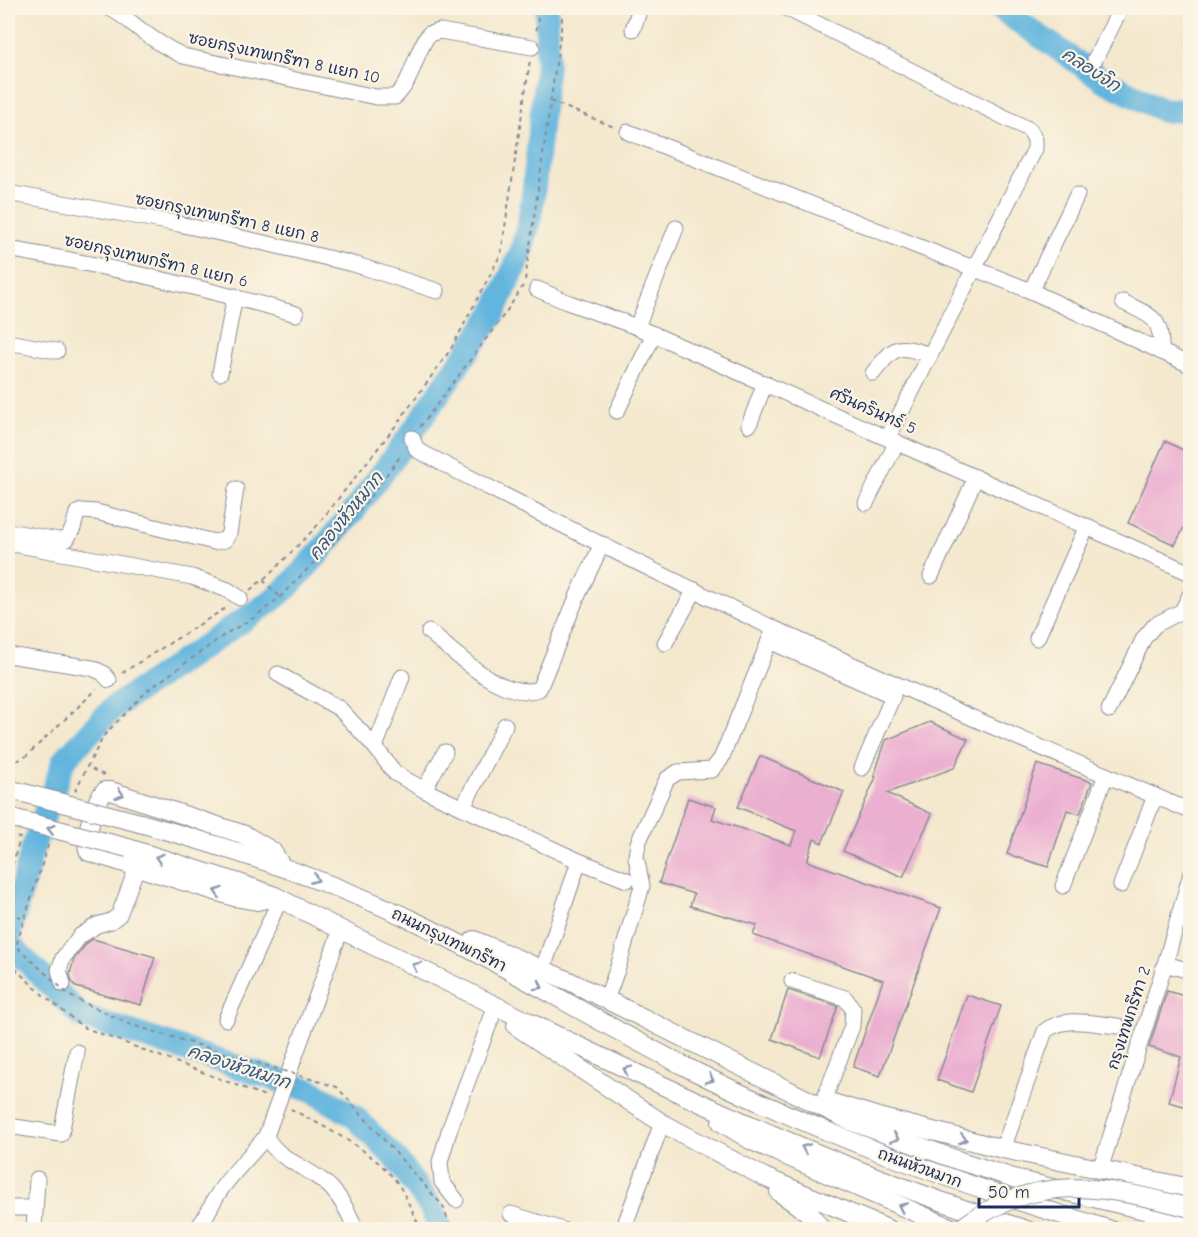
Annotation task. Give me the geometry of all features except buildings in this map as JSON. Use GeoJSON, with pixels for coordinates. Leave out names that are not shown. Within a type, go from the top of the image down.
{"type":"FeatureCollection","features":[{"type":"Feature","properties":{"kind":"main road","name":"ถนนกรุงเทพกรีฑา"},"geometry":{"type":"LineString","coordinates":[[8,789],[140,823],[280,865],[412,920],[506,968],[690,1069],[867,1149]]}},
{"type":"Feature","properties":{"kind":"main road"},"geometry":{"type":"LineString","coordinates":[[277,898],[257,901],[234,897],[89,852],[87,847],[91,823],[98,798],[105,791],[111,791],[245,835],[272,851],[280,865]]}},
{"type":"Feature","properties":{"kind":"main road"},"geometry":{"type":"LineString","coordinates":[[8,818],[128,848],[236,882],[277,898],[665,1088],[752,1141],[958,1230],[978,1215],[1020,1194],[1069,1187],[1134,1194],[1191,1208]]}},
{"type":"Feature","properties":{"kind":"main road"},"geometry":{"type":"LineString","coordinates":[[412,920],[468,937],[543,969],[848,1120],[960,1161],[1023,1181],[1191,1221]]}},
{"type":"Feature","properties":{"kind":"main road"},"geometry":{"type":"LineString","coordinates":[[468,992],[662,1123],[709,1149],[816,1200],[890,1230]]}},
{"type":"Feature","properties":{"kind":"main road"},"geometry":{"type":"LineString","coordinates":[[767,1078],[824,1100],[882,1118],[1003,1149],[1191,1188]]}},
{"type":"Feature","properties":{"kind":"main road","name":"ถนนหัวหมาก"},"geometry":{"type":"LineString","coordinates":[[665,1088],[860,1171],[1027,1230]]}},
{"type":"Feature","properties":{"kind":"main road"},"geometry":{"type":"LineString","coordinates":[[709,1149],[810,1214],[822,1230]]}},
{"type":"Feature","properties":{"kind":"main road","name":"ถนนหัวหมาก"},"geometry":{"type":"LineString","coordinates":[[867,1149],[1012,1200],[1111,1230]]}},
{"type":"Feature","properties":{"kind":"street","name":"ซอยกรุงเทพกรีฑา 8 แยก 10"},"geometry":{"type":"LineString","coordinates":[[109,8],[122,14],[143,32],[183,56],[376,98],[395,97],[405,87],[422,44],[429,34],[440,31],[532,47]]}},
{"type":"Feature","properties":{"kind":"street"},"geometry":{"type":"LineString","coordinates":[[633,29],[640,8]]}},
{"type":"Feature","properties":{"kind":"street"},"geometry":{"type":"LineString","coordinates":[[786,8],[1030,130],[1035,140],[1035,149],[930,355],[866,503]]}},
{"type":"Feature","properties":{"kind":"street"},"geometry":{"type":"LineString","coordinates":[[1095,59],[1121,8]]}},
{"type":"Feature","properties":{"kind":"street"},"geometry":{"type":"LineString","coordinates":[[628,132],[1031,291],[1191,365]]}},
{"type":"Feature","properties":{"kind":"street","name":"ซอยกรุงเทพกรีฑา 8 แยก 8"},"geometry":{"type":"LineString","coordinates":[[8,193],[179,224],[269,244],[357,265],[437,291]]}},
{"type":"Feature","properties":{"kind":"street"},"geometry":{"type":"LineString","coordinates":[[1031,291],[1077,195]]}},
{"type":"Feature","properties":{"kind":"street"},"geometry":{"type":"LineString","coordinates":[[637,327],[676,228]]}},
{"type":"Feature","properties":{"kind":"street","name":"ซอยกรุงเทพกรีฑา 8 แยก 6"},"geometry":{"type":"LineString","coordinates":[[8,249],[235,296],[296,314]]}},
{"type":"Feature","properties":{"kind":"street","name":"ศรีนครินทร์ 5"},"geometry":{"type":"LineString","coordinates":[[537,289],[654,334],[1191,573]]}},
{"type":"Feature","properties":{"kind":"street"},"geometry":{"type":"LineString","coordinates":[[220,373],[235,296]]}},
{"type":"Feature","properties":{"kind":"street"},"geometry":{"type":"LineString","coordinates":[[1123,302],[1156,320],[1162,334],[1161,352]]}},
{"type":"Feature","properties":{"kind":"street"},"geometry":{"type":"LineString","coordinates":[[617,411],[654,334]]}},
{"type":"Feature","properties":{"kind":"street"},"geometry":{"type":"LineString","coordinates":[[8,342],[57,351]]}},
{"type":"Feature","properties":{"kind":"street"},"geometry":{"type":"LineString","coordinates":[[873,373],[896,349],[905,347],[930,355]]}},
{"type":"Feature","properties":{"kind":"street"},"geometry":{"type":"LineString","coordinates":[[749,425],[765,383]]}},
{"type":"Feature","properties":{"kind":"street"},"geometry":{"type":"LineString","coordinates":[[412,438],[417,450],[695,590],[772,635],[893,696],[862,768]]}},
{"type":"Feature","properties":{"kind":"street"},"geometry":{"type":"LineString","coordinates":[[931,576],[976,477]]}},
{"type":"Feature","properties":{"kind":"street"},"geometry":{"type":"LineString","coordinates":[[8,531],[58,540],[67,539],[77,513],[89,511],[214,542],[225,540],[229,533],[236,489]]}},
{"type":"Feature","properties":{"kind":"street"},"geometry":{"type":"LineString","coordinates":[[1038,638],[1087,526]]}},
{"type":"Feature","properties":{"kind":"street"},"geometry":{"type":"LineString","coordinates":[[8,543],[192,577],[228,590],[240,598]]}},
{"type":"Feature","properties":{"kind":"street"},"geometry":{"type":"LineString","coordinates":[[429,632],[479,673],[518,691],[529,692],[539,689],[577,597],[602,544]]}},
{"type":"Feature","properties":{"kind":"street"},"geometry":{"type":"LineString","coordinates":[[664,643],[695,590]]}},
{"type":"Feature","properties":{"kind":"street"},"geometry":{"type":"LineString","coordinates":[[1109,710],[1144,638],[1155,625],[1182,611],[1191,596]]}},
{"type":"Feature","properties":{"kind":"street"},"geometry":{"type":"LineString","coordinates":[[772,635],[1191,811]]}},
{"type":"Feature","properties":{"kind":"street"},"geometry":{"type":"LineString","coordinates":[[606,1000],[642,886],[636,857],[638,843],[668,780],[678,772],[712,770],[721,759],[772,635]]}},
{"type":"Feature","properties":{"kind":"street"},"geometry":{"type":"LineString","coordinates":[[8,655],[92,668],[103,673],[109,680]]}},
{"type":"Feature","properties":{"kind":"street"},"geometry":{"type":"LineString","coordinates":[[278,674],[340,709],[375,747],[394,773],[424,790],[579,861],[627,880]]}},
{"type":"Feature","properties":{"kind":"street"},"geometry":{"type":"LineString","coordinates":[[375,747],[402,677]]}},
{"type":"Feature","properties":{"kind":"street"},"geometry":{"type":"LineString","coordinates":[[463,807],[505,725]]}},
{"type":"Feature","properties":{"kind":"street"},"geometry":{"type":"LineString","coordinates":[[424,790],[445,752]]}},
{"type":"Feature","properties":{"kind":"street"},"geometry":{"type":"LineString","coordinates":[[1064,886],[1106,775]]}},
{"type":"Feature","properties":{"kind":"street"},"geometry":{"type":"LineString","coordinates":[[1121,885],[1155,796]]}},
{"type":"Feature","properties":{"kind":"street"},"geometry":{"type":"LineString","coordinates":[[543,969],[579,861]]}},
{"type":"Feature","properties":{"kind":"street"},"geometry":{"type":"LineString","coordinates":[[63,984],[59,970],[63,958],[80,936],[119,915],[137,867]]}},
{"type":"Feature","properties":{"kind":"street","name":"กรุงเทพกรีฑา 2"},"geometry":{"type":"LineString","coordinates":[[1100,1170],[1191,877]]}},
{"type":"Feature","properties":{"kind":"street"},"geometry":{"type":"LineString","coordinates":[[226,1018],[277,898]]}},
{"type":"Feature","properties":{"kind":"street"},"geometry":{"type":"LineString","coordinates":[[195,1230],[232,1174],[250,1157],[266,1136],[341,929]]}},
{"type":"Feature","properties":{"kind":"street"},"geometry":{"type":"LineString","coordinates":[[1165,964],[1191,971]]}},
{"type":"Feature","properties":{"kind":"street"},"geometry":{"type":"LineString","coordinates":[[792,981],[845,999],[853,1009],[852,1026],[824,1100]]}},
{"type":"Feature","properties":{"kind":"street"},"geometry":{"type":"LineString","coordinates":[[456,1200],[442,1182],[440,1162],[450,1128],[494,1011]]}},
{"type":"Feature","properties":{"kind":"street"},"geometry":{"type":"LineString","coordinates":[[1003,1149],[1045,1031],[1053,1025],[1066,1021],[1118,1026]]}},
{"type":"Feature","properties":{"kind":"street"},"geometry":{"type":"LineString","coordinates":[[8,1126],[61,1134],[77,1052]]}},
{"type":"Feature","properties":{"kind":"street"},"geometry":{"type":"LineString","coordinates":[[622,1230],[662,1123]]}},
{"type":"Feature","properties":{"kind":"street"},"geometry":{"type":"LineString","coordinates":[[266,1136],[271,1146],[307,1169],[331,1188],[346,1207],[356,1230]]}},
{"type":"Feature","properties":{"kind":"street"},"geometry":{"type":"LineString","coordinates":[[34,1230],[37,1179]]}},
{"type":"Feature","properties":{"kind":"street"},"geometry":{"type":"LineString","coordinates":[[8,1208],[35,1208]]}},
{"type":"Feature","properties":{"kind":"street"},"geometry":{"type":"LineString","coordinates":[[511,1214],[563,1230]]}},
{"type":"Feature","properties":{"kind":"path"},"geometry":{"type":"LineString","coordinates":[[8,764],[24,758],[109,680],[135,667],[218,615],[263,580],[316,527],[429,382],[451,349],[501,254],[532,47],[537,30],[536,8]]}},
{"type":"Feature","properties":{"kind":"path"},"geometry":{"type":"LineString","coordinates":[[71,799],[105,734],[148,690],[227,633],[255,617],[280,597],[342,534],[506,312],[524,283],[562,8]]}},
{"type":"Feature","properties":{"kind":"path"},"geometry":{"type":"LineString","coordinates":[[550,101],[628,132]]}},
{"type":"Feature","properties":{"kind":"path"},"geometry":{"type":"LineString","coordinates":[[263,580],[280,597]]}},
{"type":"Feature","properties":{"kind":"path"},"geometry":{"type":"LineString","coordinates":[[87,767],[105,776],[111,791]]}},
{"type":"Feature","properties":{"kind":"path"},"geometry":{"type":"LineString","coordinates":[[8,835],[20,838],[8,881]]}},
{"type":"Feature","properties":{"kind":"path"},"geometry":{"type":"LineString","coordinates":[[50,842],[16,946],[70,996],[129,1024],[337,1086],[443,1206],[451,1230]]}},
{"type":"Feature","properties":{"kind":"path"},"geometry":{"type":"LineString","coordinates":[[8,914],[25,918]]}},
{"type":"Feature","properties":{"kind":"path"},"geometry":{"type":"LineString","coordinates":[[8,962],[84,1028],[267,1097]]}},
{"type":"Feature","properties":{"kind":"path"},"geometry":{"type":"LineString","coordinates":[[286,1106],[375,1160],[400,1187],[421,1230]]}},
{"type":"Feature","properties":{"kind":"waterway","name":"คลองหัวหมาก"},"geometry":{"type":"LineString","coordinates":[[8,940],[33,847],[64,760],[114,707],[270,602],[289,586],[356,508],[411,434],[494,313],[521,253],[529,222],[547,63],[547,8]]}},
{"type":"Feature","properties":{"kind":"waterway","name":"คลองจิก"},"geometry":{"type":"LineString","coordinates":[[999,8],[1103,80],[1164,111],[1190,109]]}},
{"type":"Feature","properties":{"kind":"waterway","name":"คลองหัวหมาก"},"geometry":{"type":"LineString","coordinates":[[8,943],[81,1016],[312,1091],[354,1116],[397,1160],[432,1209],[441,1230]]}}]}
